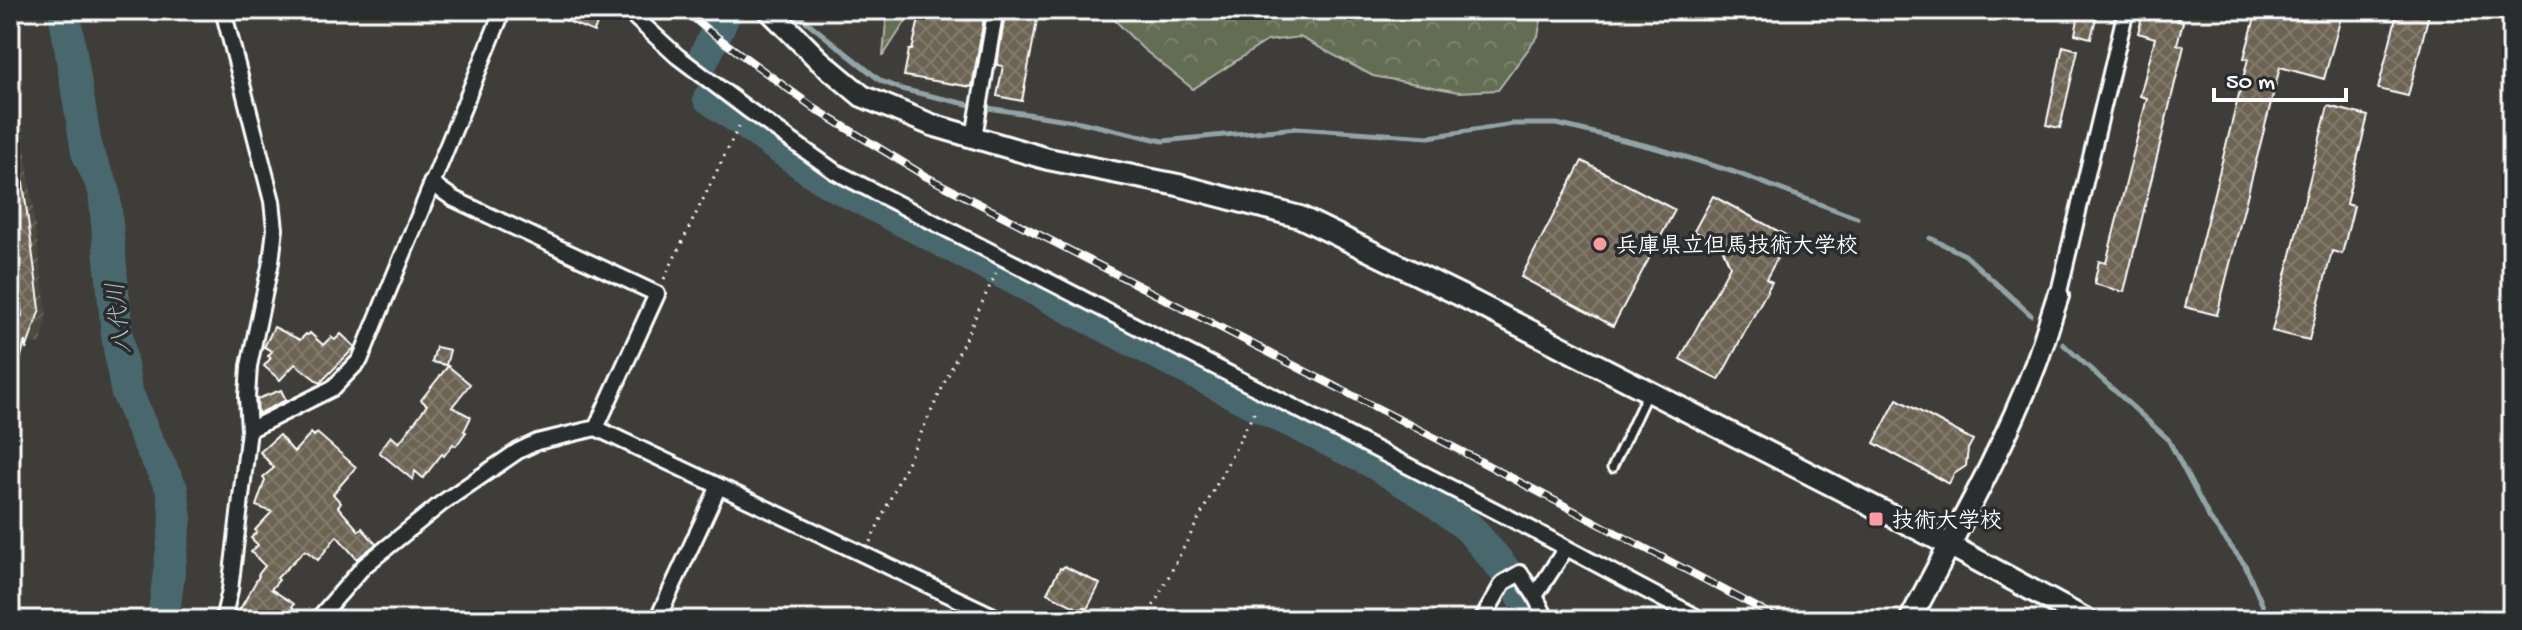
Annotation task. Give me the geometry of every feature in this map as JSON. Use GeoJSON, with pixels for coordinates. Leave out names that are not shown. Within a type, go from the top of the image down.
{"type":"FeatureCollection","features":[{"type":"Feature","properties":{"kind":"street"},"geometry":{"type":"LineString","coordinates":[[223,10],[272,201],[275,229],[249,366],[249,430],[230,590],[223,620]]}},
{"type":"Feature","properties":{"kind":"street"},"geometry":{"type":"LineString","coordinates":[[249,430],[333,388],[360,360],[503,10]]}},
{"type":"Feature","properties":{"kind":"street"},"geometry":{"type":"LineString","coordinates":[[627,10],[677,56],[834,171],[1702,620]]}},
{"type":"Feature","properties":{"kind":"street"},"geometry":{"type":"LineString","coordinates":[[769,10],[819,60],[862,96],[932,125],[1048,159],[1178,185],[1300,217],[1649,391],[1949,545],[2087,620]]}},
{"type":"Feature","properties":{"kind":"street"},"geometry":{"type":"LineString","coordinates":[[1910,620],[1976,495],[2035,366],[2058,296],[2126,10]]}},
{"type":"Feature","properties":{"kind":"street"},"geometry":{"type":"LineString","coordinates":[[974,137],[994,20]]}},
{"type":"Feature","properties":{"kind":"street"},"geometry":{"type":"LineString","coordinates":[[431,183],[454,199],[657,294],[596,428]]}},
{"type":"Feature","properties":{"kind":"street"},"geometry":{"type":"LineString","coordinates":[[317,620],[364,566],[442,503],[518,451],[537,442],[596,428],[1002,620]]}},
{"type":"Feature","properties":{"kind":"street"},"geometry":{"type":"LineString","coordinates":[[657,620],[719,486]]}},
{"type":"Feature","properties":{"kind":"street"},"geometry":{"type":"LineString","coordinates":[[1535,596],[1566,548]]}},
{"type":"Feature","properties":{"kind":"street"},"geometry":{"type":"LineString","coordinates":[[1482,620],[1503,583],[1520,573],[1547,620]]}},
{"type":"Feature","properties":{"kind":"lane"},"geometry":{"type":"LineString","coordinates":[[1612,468],[1649,391]]}},
{"type":"Feature","properties":{"kind":"path"},"geometry":{"type":"LineString","coordinates":[[657,294],[738,127]]}},
{"type":"Feature","properties":{"kind":"path"},"geometry":{"type":"LineString","coordinates":[[864,556],[994,276]]}},
{"type":"Feature","properties":{"kind":"path"},"geometry":{"type":"LineString","coordinates":[[1146,620],[1254,412]]}},
{"type":"Feature","properties":{"kind":"shaded area"},"geometry":{"type":"Polygon","coordinates":[[[10,32],[47,316],[41,345],[10,337],[10,32]]]}},
{"type":"Feature","properties":{"kind":"green space"},"geometry":{"type":"Polygon","coordinates":[[[887,10],[913,10],[883,56],[887,10]]]}},
{"type":"Feature","properties":{"kind":"green space"},"geometry":{"type":"Polygon","coordinates":[[[1105,10],[1543,10],[1538,36],[1498,90],[1459,92],[1373,76],[1300,37],[1267,41],[1193,89],[1142,48],[1105,10]]]}},
{"type":"Feature","properties":{"kind":"building"},"geometry":{"type":"Polygon","coordinates":[[[540,10],[602,10],[594,32],[540,10]]]}},
{"type":"Feature","properties":{"kind":"building"},"geometry":{"type":"Polygon","coordinates":[[[921,10],[996,10],[990,11],[984,18],[972,87],[904,76],[921,10]]]}},
{"type":"Feature","properties":{"kind":"building"},"geometry":{"type":"Polygon","coordinates":[[[996,10],[1039,10],[1022,101],[997,96],[1003,66],[997,65],[1004,21],[996,10]]]}},
{"type":"Feature","properties":{"kind":"building"},"geometry":{"type":"Polygon","coordinates":[[[2080,10],[2098,10],[2091,38],[2075,34],[2080,10]]]}},
{"type":"Feature","properties":{"kind":"building"},"geometry":{"type":"Polygon","coordinates":[[[2144,10],[2180,10],[2177,21],[2183,22],[2177,44],[2184,46],[2124,292],[2094,284],[2099,261],[2106,263],[2147,98],[2140,96],[2155,38],[2138,33],[2144,10]]]}},
{"type":"Feature","properties":{"kind":"building"},"geometry":{"type":"Polygon","coordinates":[[[2257,10],[2343,10],[2324,79],[2280,67],[2217,315],[2185,307],[2248,59],[2244,58],[2257,10]]]}},
{"type":"Feature","properties":{"kind":"building"},"geometry":{"type":"Polygon","coordinates":[[[2398,10],[2430,10],[2408,96],[2378,89],[2398,10]]]}},
{"type":"Feature","properties":{"kind":"building"},"geometry":{"type":"Polygon","coordinates":[[[2063,46],[2078,50],[2060,128],[2046,125],[2063,46]]]}},
{"type":"Feature","properties":{"kind":"building"},"geometry":{"type":"Polygon","coordinates":[[[2328,106],[2368,116],[2346,204],[2354,206],[2342,254],[2332,251],[2309,340],[2272,331],[2328,106]]]}},
{"type":"Feature","properties":{"kind":"building"},"geometry":{"type":"Polygon","coordinates":[[[19,153],[40,309],[26,350],[25,341],[15,380],[10,380],[10,313],[22,316],[10,229],[10,154],[19,153]]]}},
{"type":"Feature","properties":{"kind":"building"},"geometry":{"type":"Polygon","coordinates":[[[1582,161],[1675,210],[1613,326],[1521,277],[1582,161]]]}},
{"type":"Feature","properties":{"kind":"building"},"geometry":{"type":"Polygon","coordinates":[[[1713,196],[1789,237],[1766,279],[1772,282],[1719,380],[1680,359],[1730,266],[1721,245],[1694,231],[1713,196]]]}},
{"type":"Feature","properties":{"kind":"building"},"geometry":{"type":"Polygon","coordinates":[[[274,327],[300,340],[310,333],[323,345],[331,337],[335,340],[341,334],[355,347],[320,383],[295,364],[280,380],[264,366],[271,358],[268,356],[272,351],[264,347],[274,327]]]}},
{"type":"Feature","properties":{"kind":"building"},"geometry":{"type":"Polygon","coordinates":[[[436,347],[450,350],[446,365],[432,362],[436,347]]]}},
{"type":"Feature","properties":{"kind":"building"},"geometry":{"type":"Polygon","coordinates":[[[448,366],[470,384],[452,407],[471,417],[466,432],[456,446],[453,444],[444,456],[442,454],[423,478],[415,471],[413,480],[379,452],[391,436],[399,443],[427,405],[421,400],[448,366]]]}},
{"type":"Feature","properties":{"kind":"building"},"geometry":{"type":"Polygon","coordinates":[[[281,390],[286,400],[258,414],[257,399],[281,390]]]}},
{"type":"Feature","properties":{"kind":"building"},"geometry":{"type":"Polygon","coordinates":[[[1897,399],[1973,440],[1968,449],[1966,466],[1954,474],[1949,484],[1874,443],[1897,399]]]}},
{"type":"Feature","properties":{"kind":"building"},"geometry":{"type":"Polygon","coordinates":[[[311,433],[314,436],[317,433],[356,467],[333,494],[341,503],[338,507],[359,531],[362,528],[376,544],[357,559],[337,536],[318,560],[305,550],[277,578],[279,580],[271,589],[294,604],[292,607],[308,617],[307,620],[253,620],[239,611],[265,566],[251,552],[258,545],[251,538],[272,512],[256,506],[265,480],[263,477],[274,468],[260,452],[279,435],[294,452],[311,433]]]}},
{"type":"Feature","properties":{"kind":"building"},"geometry":{"type":"Polygon","coordinates":[[[1064,566],[1100,584],[1087,609],[1083,607],[1081,610],[1047,593],[1064,566]]]}},
{"type":"Feature","properties":{"kind":"waterway","name":"八代川"},"geometry":{"type":"LineString","coordinates":[[64,10],[87,152],[104,190],[117,335],[126,390],[172,489],[176,518],[163,620]]}},
{"type":"Feature","properties":{"kind":"waterway"},"geometry":{"type":"LineString","coordinates":[[701,64],[727,10]]}},
{"type":"Feature","properties":{"kind":"waterway"},"geometry":{"type":"LineString","coordinates":[[795,10],[881,81],[901,89],[975,106],[1080,122],[1163,141],[1297,128],[1429,137],[1513,124],[1557,124],[1656,148],[1734,172],[1857,218]]}},
{"type":"Feature","properties":{"kind":"waterway"},"geometry":{"type":"LineString","coordinates":[[709,98],[825,180],[1374,463],[1428,496],[1469,528],[1500,564],[1535,620]]}},
{"type":"Feature","properties":{"kind":"waterway"},"geometry":{"type":"LineString","coordinates":[[1930,238],[1965,255],[2031,315]]}},
{"type":"Feature","properties":{"kind":"waterway"},"geometry":{"type":"LineString","coordinates":[[2063,344],[2168,439],[2210,519],[2245,565],[2269,620]]}},
{"type":"Feature","properties":{"kind":"railway"},"geometry":{"type":"LineString","coordinates":[[684,10],[817,110],[925,176],[1459,450],[1781,620]]}},
{"type":"Feature","properties":{"kind":"place","name":"兵庫県立但馬技術大学校"},"geometry":{"type":"Point","coordinates":[1600,244]}},
{"type":"Feature","properties":{"kind":"place","name":"技術大学校"},"geometry":{"type":"Point","coordinates":[1876,519]}}]}
